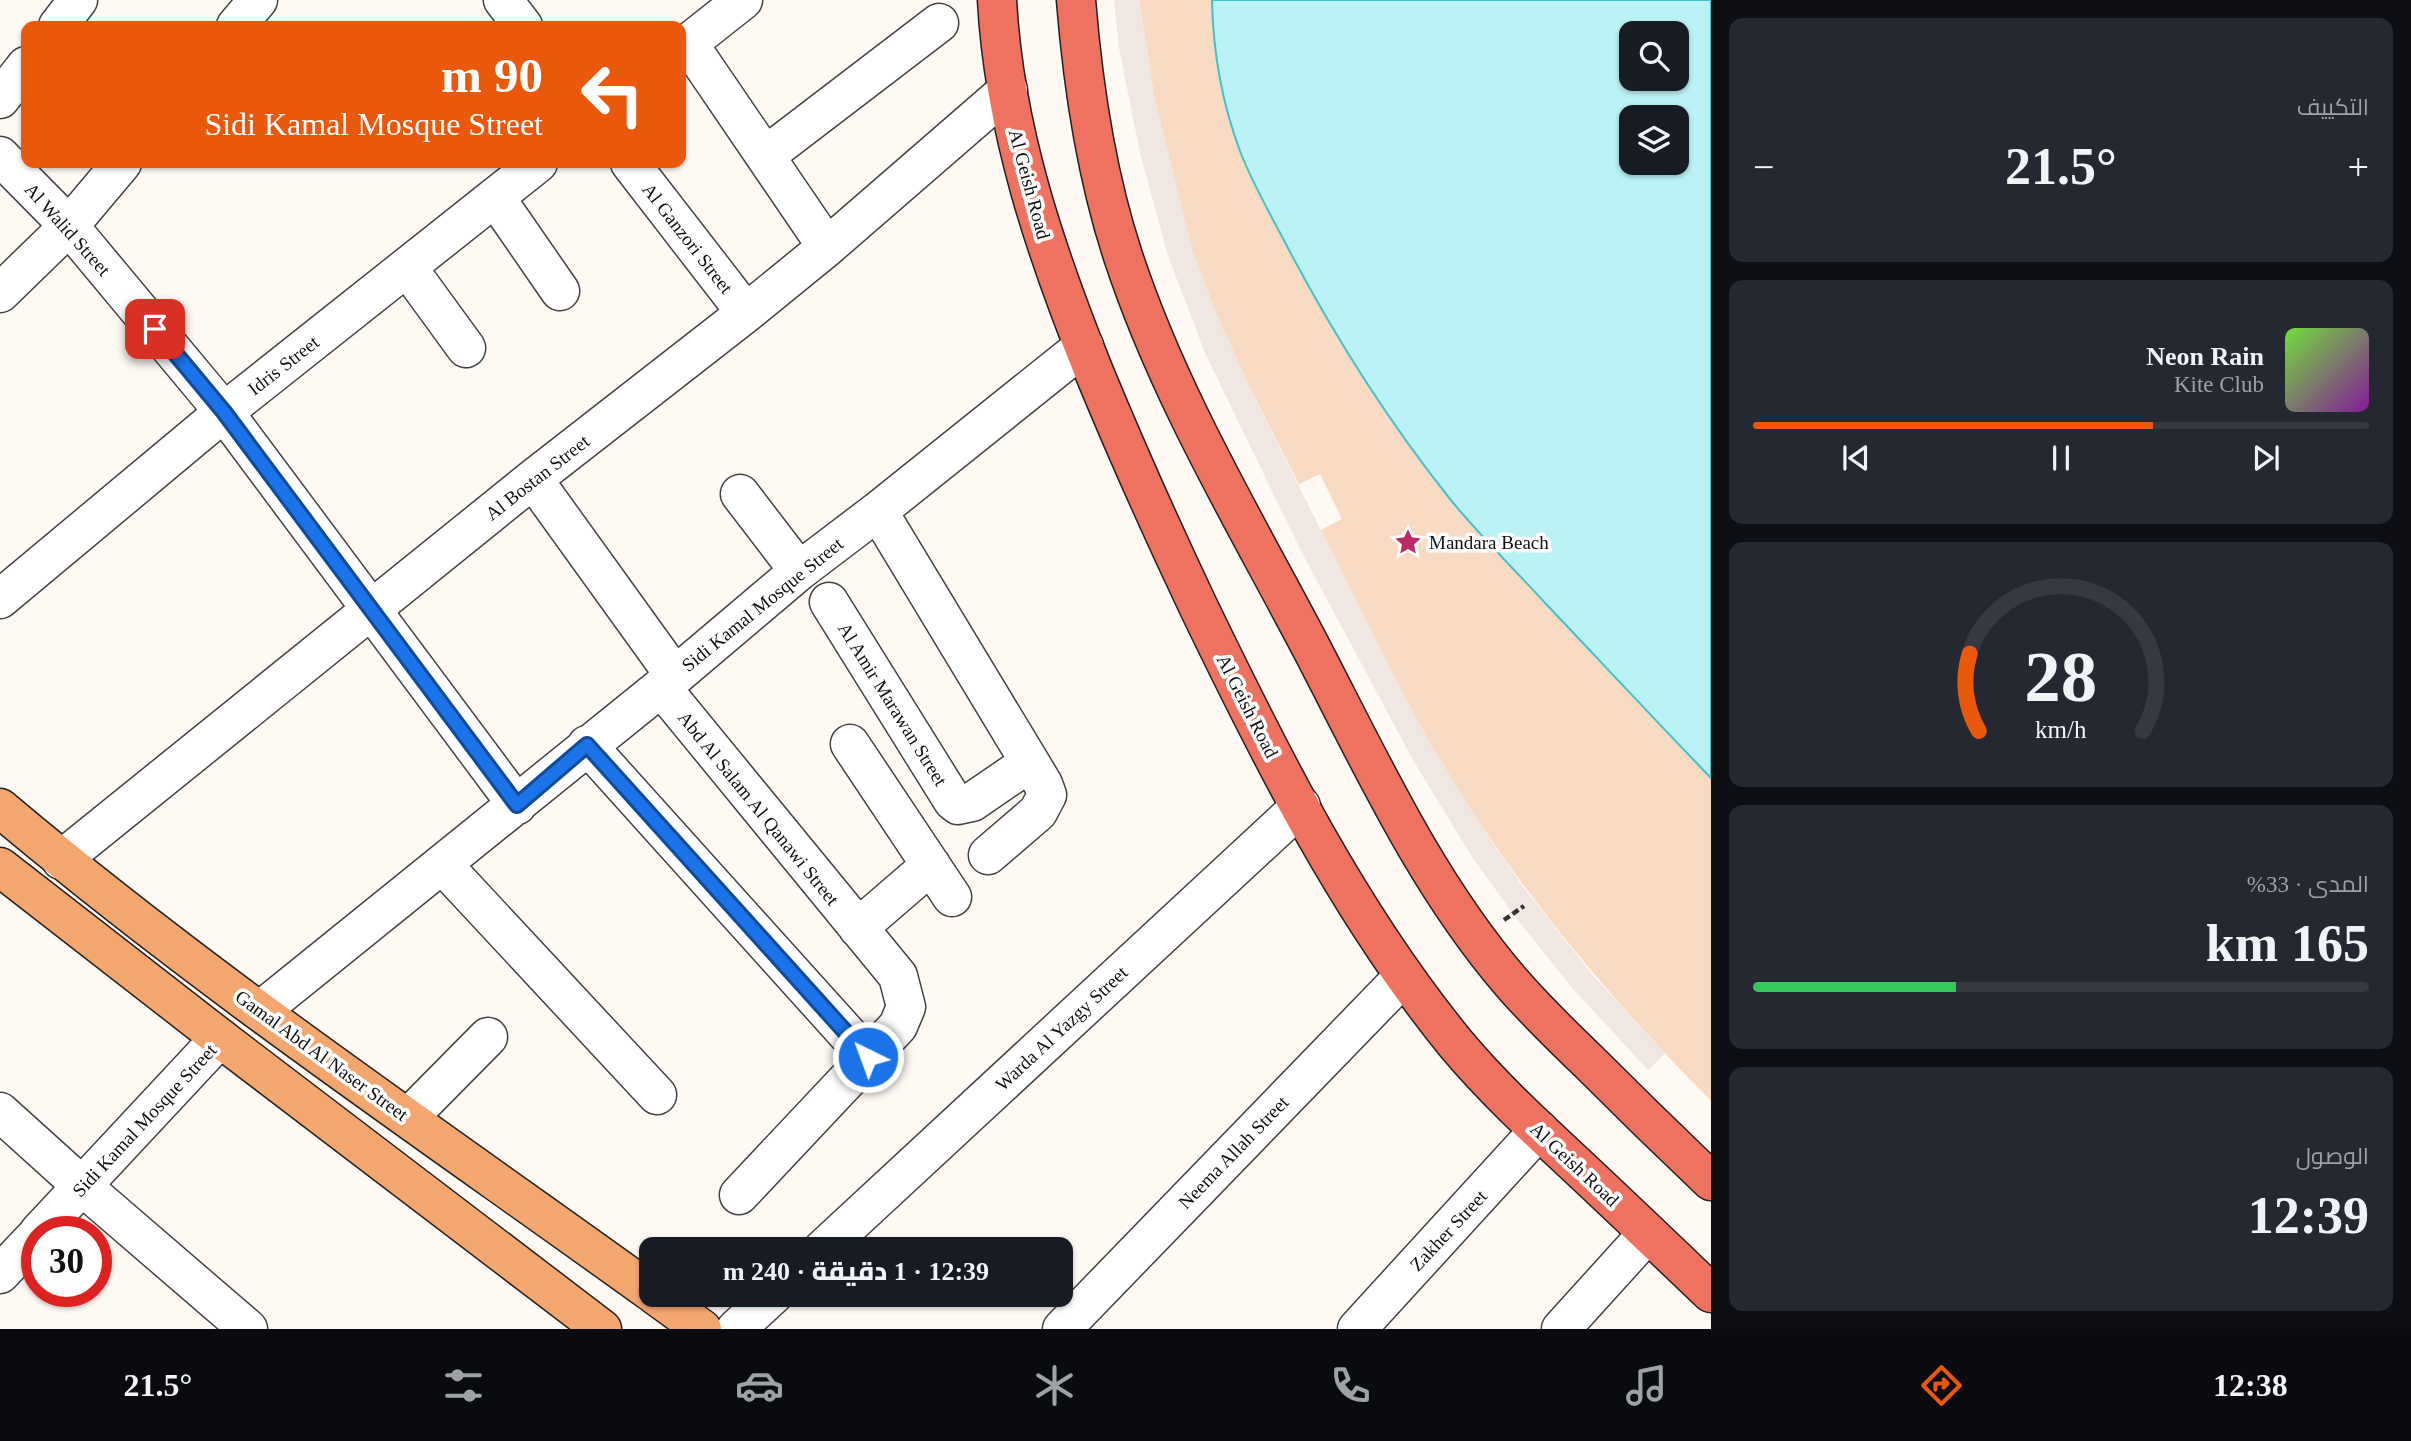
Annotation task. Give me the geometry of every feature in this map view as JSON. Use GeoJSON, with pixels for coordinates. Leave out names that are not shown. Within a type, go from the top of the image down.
{"type":"FeatureCollection","features":[{"type":"Feature","properties":{"kind":"highway","name":"Al Geish Road"},"geometry":{"type":"LineString","coordinates":[[997,0],[1008,90],[1020,155],[1037,220],[1084,346],[1125,447],[1180,568],[1228,667],[1349,893],[1404,976],[1459,1047],[1539,1130],[1711,1293]]}},
{"type":"Feature","properties":{"kind":"highway"},"geometry":{"type":"LineString","coordinates":[[1076,0],[1082,70],[1098,166],[1122,255],[1155,342],[1202,443],[1378,778],[1446,892],[1511,982],[1711,1181]]}},
{"type":"Feature","properties":{"kind":"main road","name":"Gamal Abd Al Naser Street"},"geometry":{"type":"LineString","coordinates":[[0,808],[61,860],[260,1011],[639,1284]]}},
{"type":"Feature","properties":{"kind":"main road"},"geometry":{"type":"LineString","coordinates":[[3,875],[602,1329]]}},
{"type":"Feature","properties":{"kind":"main road","name":"Gamal Abd Al Naser Street"},"geometry":{"type":"LineString","coordinates":[[671,1307],[702,1329]]}},
{"type":"Feature","properties":{"kind":"street"},"geometry":{"type":"LineString","coordinates":[[62,21],[78,0]]}},
{"type":"Feature","properties":{"kind":"street"},"geometry":{"type":"LineString","coordinates":[[240,21],[258,0]]}},
{"type":"Feature","properties":{"kind":"street"},"geometry":{"type":"LineString","coordinates":[[503,0],[519,21]]}},
{"type":"Feature","properties":{"kind":"street"},"geometry":{"type":"LineString","coordinates":[[686,45],[743,0]]}},
{"type":"Feature","properties":{"kind":"street"},"geometry":{"type":"LineString","coordinates":[[765,156],[939,23]]}},
{"type":"Feature","properties":{"kind":"street"},"geometry":{"type":"LineString","coordinates":[[686,47],[827,247]]}},
{"type":"Feature","properties":{"kind":"street"},"geometry":{"type":"LineString","coordinates":[[0,99],[21,72]]}},
{"type":"Feature","properties":{"kind":"street","name":"Al Bostan Street"},"geometry":{"type":"LineString","coordinates":[[61,860],[533,479],[746,313],[827,247],[1008,90]]}},
{"type":"Feature","properties":{"kind":"street","name":"Al Walid Street"},"geometry":{"type":"LineString","coordinates":[[0,156],[69,226],[224,412],[517,805]]}},
{"type":"Feature","properties":{"kind":"street"},"geometry":{"type":"LineString","coordinates":[[0,293],[69,226],[118,168]]}},
{"type":"Feature","properties":{"kind":"street","name":"Idris Street"},"geometry":{"type":"LineString","coordinates":[[0,599],[224,412],[532,168]]}},
{"type":"Feature","properties":{"kind":"street","name":"Al Ganzori Street"},"geometry":{"type":"LineString","coordinates":[[633,168],[746,313]]}},
{"type":"Feature","properties":{"kind":"street"},"geometry":{"type":"LineString","coordinates":[[495,197],[560,291]]}},
{"type":"Feature","properties":{"kind":"street"},"geometry":{"type":"LineString","coordinates":[[407,267],[466,348]]}},
{"type":"Feature","properties":{"kind":"street","name":"Sidi Kamal Mosque Street"},"geometry":{"type":"LineString","coordinates":[[260,1011],[517,805],[799,571],[1084,346]]}},
{"type":"Feature","properties":{"kind":"street","name":"Abd Al Salam Al Qanawi Street"},"geometry":{"type":"LineString","coordinates":[[533,479],[668,681],[898,976],[906,1007],[898,1026],[739,1195]]}},
{"type":"Feature","properties":{"kind":"street"},"geometry":{"type":"LineString","coordinates":[[740,494],[799,571]]}},
{"type":"Feature","properties":{"kind":"street"},"geometry":{"type":"LineString","coordinates":[[878,511],[1043,784],[1047,795],[1044,804],[988,855]]}},
{"type":"Feature","properties":{"kind":"street","name":"Al Amir Marawan Street"},"geometry":{"type":"LineString","coordinates":[[830,601],[953,801],[958,805],[972,802],[1029,763]]}},
{"type":"Feature","properties":{"kind":"street"},"geometry":{"type":"LineString","coordinates":[[850,744],[952,897]]}},
{"type":"Feature","properties":{"kind":"street"},"geometry":{"type":"LineString","coordinates":[[587,745],[868,1057]]}},
{"type":"Feature","properties":{"kind":"street","name":"Warda Al Yazgy Street"},"geometry":{"type":"LineString","coordinates":[[836,1237],[1301,806]]}},
{"type":"Feature","properties":{"kind":"street"},"geometry":{"type":"LineString","coordinates":[[443,865],[657,1095]]}},
{"type":"Feature","properties":{"kind":"street"},"geometry":{"type":"LineString","coordinates":[[858,928],[931,865]]}},
{"type":"Feature","properties":{"kind":"street","name":"Neema Allah Street"},"geometry":{"type":"LineString","coordinates":[[1062,1329],[1404,976]]}},
{"type":"Feature","properties":{"kind":"street","name":"Sidi Kamal Mosque Street"},"geometry":{"type":"LineString","coordinates":[[54,1216],[220,1038]]}},
{"type":"Feature","properties":{"kind":"street"},"geometry":{"type":"LineString","coordinates":[[408,1118],[488,1038]]}},
{"type":"Feature","properties":{"kind":"street"},"geometry":{"type":"LineString","coordinates":[[0,1112],[248,1329]]}},
{"type":"Feature","properties":{"kind":"street","name":"Zakher Street"},"geometry":{"type":"LineString","coordinates":[[1357,1329],[1539,1130]]}},
{"type":"Feature","properties":{"kind":"street"},"geometry":{"type":"LineString","coordinates":[[1561,1329],[1648,1233]]}},
{"type":"Feature","properties":{"kind":"street","name":"Sidi Kamal Mosque Street"},"geometry":{"type":"LineString","coordinates":[[0,1274],[21,1251]]}},
{"type":"Feature","properties":{"kind":"street"},"geometry":{"type":"LineString","coordinates":[[736,1329],[759,1307]]}},
{"type":"Feature","properties":{"kind":"sand","name":"Mandara Beach"},"geometry":{"type":"Polygon","coordinates":[[[1139,0],[1212,0],[1220,77],[1240,151],[1309,287],[1365,381],[1406,441],[1461,513],[1711,778],[1711,1101],[1609,992],[1516,875],[1460,793],[1387,663],[1321,530],[1342,519],[1320,474],[1299,484],[1249,386],[1215,311],[1192,249],[1154,96],[1139,0]]]}},
{"type":"Feature","properties":{"kind":"shaded area"},"geometry":{"type":"Polygon","coordinates":[[[1114,0],[1139,0],[1154,96],[1192,249],[1215,311],[1249,386],[1430,743],[1521,884],[1590,972],[1665,1054],[1648,1070],[1573,989],[1472,857],[1414,762],[1302,553],[1205,353],[1168,256],[1140,153],[1119,48],[1114,0]]]}},
{"type":"Feature","properties":{"kind":"water"},"geometry":{"type":"Polygon","coordinates":[[[1212,0],[1711,0],[1711,778],[1461,513],[1405,440],[1344,347],[1263,201],[1234,133],[1223,96],[1212,0]]]}},
{"type":"Feature","properties":{"kind":"place","name":"Mandara Beach"},"geometry":{"type":"Point","coordinates":[1408,542]}},
{"type":"Feature","properties":{"kind":"route"},"geometry":{"type":"LineString","coordinates":[[155,329],[224,412],[517,805],[587,745],[868,1057]]}}]}
